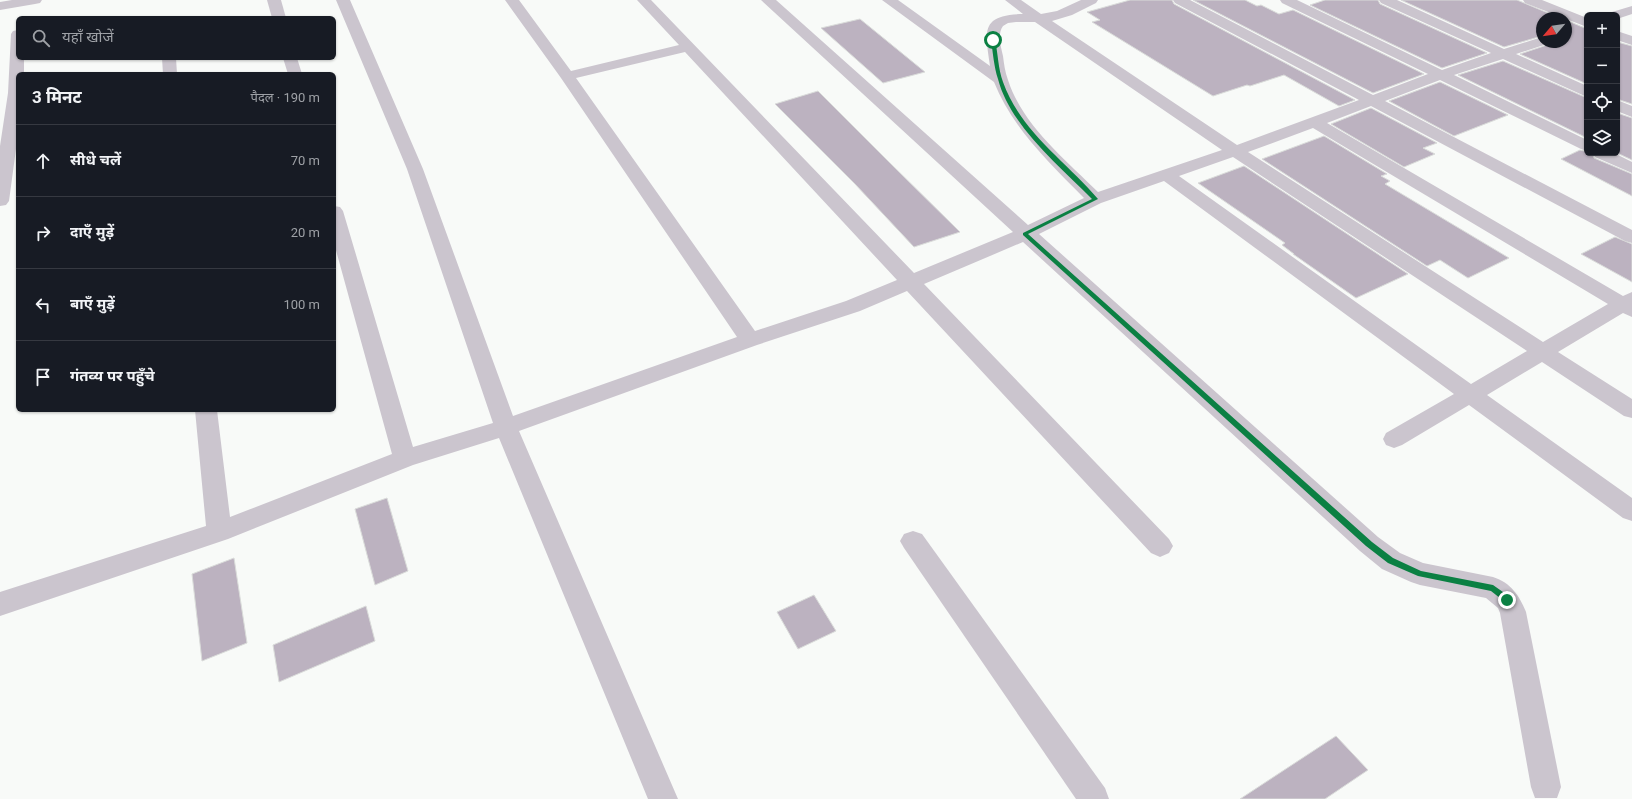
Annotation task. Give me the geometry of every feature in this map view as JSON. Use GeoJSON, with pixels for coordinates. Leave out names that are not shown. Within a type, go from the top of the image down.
{"type":"FeatureCollection","features":[{"type":"Feature","properties":{"kind":"street"},"geometry":{"type":"LineString","coordinates":[[0,6],[35,0]]}},
{"type":"Feature","properties":{"kind":"street"},"geometry":{"type":"LineString","coordinates":[[274,0],[278,16]]}},
{"type":"Feature","properties":{"kind":"street"},"geometry":{"type":"LineString","coordinates":[[343,0],[415,169],[506,427],[663,799]]}},
{"type":"Feature","properties":{"kind":"street"},"geometry":{"type":"LineString","coordinates":[[512,0],[567,76],[750,340]]}},
{"type":"Feature","properties":{"kind":"street"},"geometry":{"type":"LineString","coordinates":[[644,0],[1160,546]]}},
{"type":"Feature","properties":{"kind":"street"},"geometry":{"type":"LineString","coordinates":[[768,0],[1369,544],[1391,561],[1420,574],[1493,588],[1507,600],[1513,612],[1546,787]]}},
{"type":"Feature","properties":{"kind":"street"},"geometry":{"type":"LineString","coordinates":[[889,0],[1000,80]]}},
{"type":"Feature","properties":{"kind":"street"},"geometry":{"type":"LineString","coordinates":[[1012,0],[1026,18],[1235,151],[1632,410]]}},
{"type":"Feature","properties":{"kind":"street"},"geometry":{"type":"LineString","coordinates":[[1091,0],[1058,16],[1026,18],[999,22],[994,32],[993,40],[1000,80],[1014,110],[1032,135],[1101,197]]}},
{"type":"Feature","properties":{"kind":"street"},"geometry":{"type":"LineString","coordinates":[[1180,0],[1632,237]]}},
{"type":"Feature","properties":{"kind":"street"},"geometry":{"type":"LineString","coordinates":[[1288,0],[1584,145]]}},
{"type":"Feature","properties":{"kind":"street"},"geometry":{"type":"LineString","coordinates":[[1386,0],[1584,91]]}},
{"type":"Feature","properties":{"kind":"street"},"geometry":{"type":"LineString","coordinates":[[1530,0],[1584,24]]}},
{"type":"Feature","properties":{"kind":"street"},"geometry":{"type":"LineString","coordinates":[[1628,0],[1632,2]]}},
{"type":"Feature","properties":{"kind":"street"},"geometry":{"type":"LineString","coordinates":[[18,16],[19,3]]}},
{"type":"Feature","properties":{"kind":"street"},"geometry":{"type":"LineString","coordinates":[[1620,14],[1632,10]]}},
{"type":"Feature","properties":{"kind":"street"},"geometry":{"type":"LineString","coordinates":[[1573,30],[1584,26]]}},
{"type":"Feature","properties":{"kind":"street"},"geometry":{"type":"LineString","coordinates":[[1620,36],[1632,41]]}},
{"type":"Feature","properties":{"kind":"street"},"geometry":{"type":"LineString","coordinates":[[0,604],[219,532],[405,459],[506,427],[750,340],[853,306],[1025,234],[1101,197],[1374,101],[1440,74],[1536,43]]}},
{"type":"Feature","properties":{"kind":"street"},"geometry":{"type":"LineString","coordinates":[[567,76],[689,46]]}},
{"type":"Feature","properties":{"kind":"street"},"geometry":{"type":"LineString","coordinates":[[17,60],[17,72]]}},
{"type":"Feature","properties":{"kind":"street"},"geometry":{"type":"LineString","coordinates":[[169,60],[170,72]]}},
{"type":"Feature","properties":{"kind":"street"},"geometry":{"type":"LineString","coordinates":[[291,60],[294,72]]}},
{"type":"Feature","properties":{"kind":"street"},"geometry":{"type":"LineString","coordinates":[[0,201],[16,93]]}},
{"type":"Feature","properties":{"kind":"street"},"geometry":{"type":"LineString","coordinates":[[1620,106],[1632,112]]}},
{"type":"Feature","properties":{"kind":"street"},"geometry":{"type":"LineString","coordinates":[[1314,122],[1629,304]]}},
{"type":"Feature","properties":{"kind":"street"},"geometry":{"type":"LineString","coordinates":[[1607,156],[1632,168]]}},
{"type":"Feature","properties":{"kind":"street"},"geometry":{"type":"LineString","coordinates":[[1166,175],[1632,511]]}},
{"type":"Feature","properties":{"kind":"street"},"geometry":{"type":"LineString","coordinates":[[336,218],[405,459]]}},
{"type":"Feature","properties":{"kind":"street"},"geometry":{"type":"LineString","coordinates":[[1394,440],[1470,394],[1629,304]]}},
{"type":"Feature","properties":{"kind":"street"},"geometry":{"type":"LineString","coordinates":[[206,412],[219,532]]}},
{"type":"Feature","properties":{"kind":"street"},"geometry":{"type":"LineString","coordinates":[[913,541],[1094,799]]}},
{"type":"Feature","properties":{"kind":"building"},"geometry":{"type":"Polygon","coordinates":[[[1130,0],[1172,0],[1174,4],[1355,100],[1339,106],[1284,75],[1213,96],[1092,22],[1100,20],[1087,12],[1130,0]]]}},
{"type":"Feature","properties":{"kind":"building"},"geometry":{"type":"Polygon","coordinates":[[[1193,0],[1245,0],[1257,6],[1261,5],[1279,14],[1293,10],[1424,74],[1373,93],[1193,0]]]}},
{"type":"Feature","properties":{"kind":"building"},"geometry":{"type":"Polygon","coordinates":[[[1325,0],[1378,0],[1380,4],[1487,53],[1442,68],[1310,5],[1325,0]]]}},
{"type":"Feature","properties":{"kind":"building"},"geometry":{"type":"Polygon","coordinates":[[[1401,0],[1517,0],[1546,12],[1536,12],[1536,38],[1504,47],[1401,0]]]}},
{"type":"Feature","properties":{"kind":"building"},"geometry":{"type":"Polygon","coordinates":[[[860,19],[925,72],[883,83],[821,28],[860,19]]]}},
{"type":"Feature","properties":{"kind":"building"},"geometry":{"type":"Polygon","coordinates":[[[1572,23],[1584,28],[1584,83],[1520,54],[1538,48],[1572,48],[1572,23]]]}},
{"type":"Feature","properties":{"kind":"building"},"geometry":{"type":"Polygon","coordinates":[[[1620,43],[1632,46],[1632,104],[1620,100],[1620,43]]]}},
{"type":"Feature","properties":{"kind":"building"},"geometry":{"type":"Polygon","coordinates":[[[1503,61],[1584,97],[1584,137],[1458,75],[1503,61]]]}},
{"type":"Feature","properties":{"kind":"building"},"geometry":{"type":"Polygon","coordinates":[[[1440,82],[1508,115],[1454,136],[1389,101],[1440,82]]]}},
{"type":"Feature","properties":{"kind":"building"},"geometry":{"type":"Polygon","coordinates":[[[818,91],[960,232],[914,247],[855,184],[775,104],[818,91]]]}},
{"type":"Feature","properties":{"kind":"building"},"geometry":{"type":"Polygon","coordinates":[[[1371,108],[1437,143],[1423,148],[1435,154],[1404,167],[1331,124],[1371,108]]]}},
{"type":"Feature","properties":{"kind":"building"},"geometry":{"type":"Polygon","coordinates":[[[1620,114],[1632,118],[1632,160],[1620,154],[1620,114]]]}},
{"type":"Feature","properties":{"kind":"building"},"geometry":{"type":"Polygon","coordinates":[[[1324,136],[1387,174],[1381,176],[1390,181],[1385,184],[1509,258],[1468,278],[1440,260],[1427,266],[1262,159],[1324,136]]]}},
{"type":"Feature","properties":{"kind":"building"},"geometry":{"type":"Polygon","coordinates":[[[1580,150],[1584,151],[1584,156],[1593,156],[1594,158],[1632,174],[1632,196],[1561,159],[1580,150]]]}},
{"type":"Feature","properties":{"kind":"building"},"geometry":{"type":"Polygon","coordinates":[[[1244,166],[1408,274],[1356,298],[1293,254],[1282,245],[1285,243],[1198,183],[1244,166]]]}},
{"type":"Feature","properties":{"kind":"building"},"geometry":{"type":"Polygon","coordinates":[[[1615,237],[1632,244],[1632,282],[1581,254],[1615,237]]]}},
{"type":"Feature","properties":{"kind":"building"},"geometry":{"type":"Polygon","coordinates":[[[387,498],[408,571],[375,585],[355,509],[387,498]]]}},
{"type":"Feature","properties":{"kind":"building"},"geometry":{"type":"Polygon","coordinates":[[[234,558],[247,643],[202,661],[192,574],[234,558]]]}},
{"type":"Feature","properties":{"kind":"building"},"geometry":{"type":"Polygon","coordinates":[[[814,595],[836,631],[798,649],[777,612],[814,595]]]}},
{"type":"Feature","properties":{"kind":"building"},"geometry":{"type":"Polygon","coordinates":[[[366,606],[375,641],[279,682],[273,645],[366,606]]]}},
{"type":"Feature","properties":{"kind":"building"},"geometry":{"type":"Polygon","coordinates":[[[1336,736],[1368,770],[1325,799],[1240,799],[1336,736]]]}},
{"type":"Feature","properties":{"kind":"route"},"geometry":{"type":"LineString","coordinates":[[993,40],[1000,80],[1007,97],[1018,116],[1032,135],[1095,199],[1025,234],[1369,544],[1391,561],[1420,574],[1493,588],[1507,600]]}}]}
